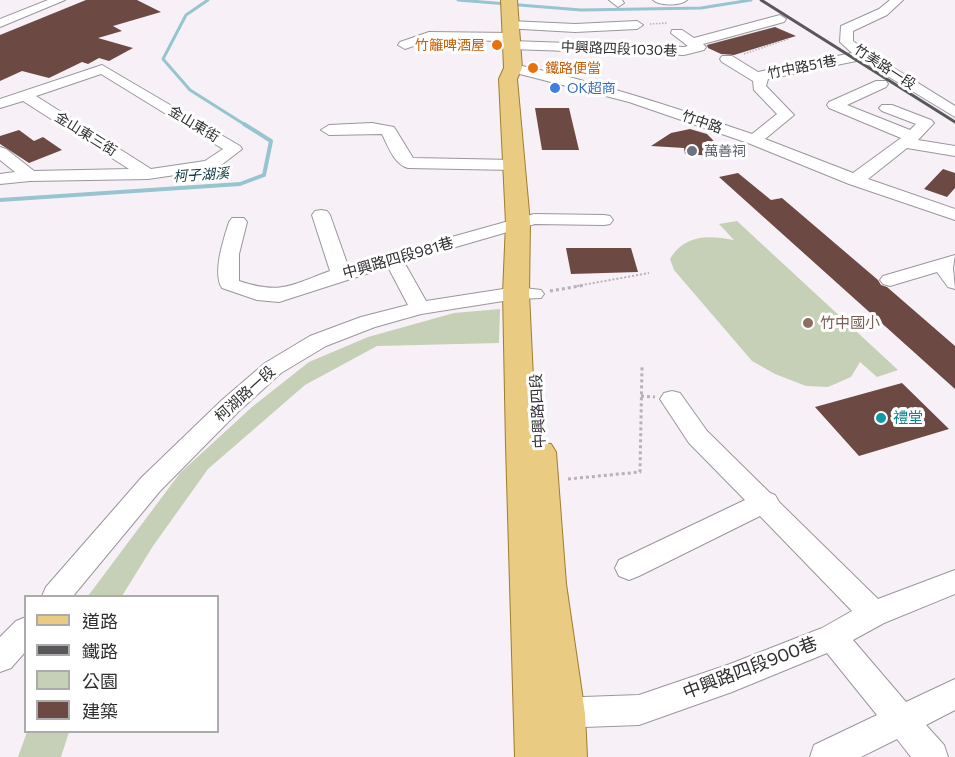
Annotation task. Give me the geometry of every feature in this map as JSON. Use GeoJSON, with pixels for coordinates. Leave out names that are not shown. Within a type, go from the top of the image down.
{"type":"FeatureCollection","features":[{"type":"Feature","properties":{"kind":"main road","name":"中興路四段"},"geometry":{"type":"LineString","coordinates":[[510,23],[513,68],[508,79],[520,159],[526,221],[525,294],[537,583],[550,713],[566,757]]}},
{"type":"Feature","properties":{"kind":"main road","name":"中興路四段"},"geometry":{"type":"LineString","coordinates":[[525,294],[542,482],[537,583]]}},
{"type":"Feature","properties":{"kind":"main road","name":"中興路四段"},"geometry":{"type":"LineString","coordinates":[[536,757],[550,713]]}},
{"type":"Feature","properties":{"kind":"street"},"geometry":{"type":"LineString","coordinates":[[0,23],[59,0]]}},
{"type":"Feature","properties":{"kind":"street"},"geometry":{"type":"LineString","coordinates":[[659,0],[680,0]]}},
{"type":"Feature","properties":{"kind":"street","name":"竹美路一段"},"geometry":{"type":"LineString","coordinates":[[897,0],[883,12],[846,28],[847,42],[863,55],[955,111]]}},
{"type":"Feature","properties":{"kind":"street"},"geometry":{"type":"LineString","coordinates":[[697,45],[780,19]]}},
{"type":"Feature","properties":{"kind":"street"},"geometry":{"type":"LineString","coordinates":[[405,45],[429,36],[510,23],[574,28],[637,25]]}},
{"type":"Feature","properties":{"kind":"street","name":"中興路四段1030巷"},"geometry":{"type":"LineString","coordinates":[[510,23],[644,51],[684,51],[697,45]]}},
{"type":"Feature","properties":{"kind":"street","name":"中興路四段1030巷"},"geometry":{"type":"LineString","coordinates":[[677,33],[697,45]]}},
{"type":"Feature","properties":{"kind":"street"},"geometry":{"type":"LineString","coordinates":[[697,45],[714,53]]}},
{"type":"Feature","properties":{"kind":"street","name":"竹中路51巷"},"geometry":{"type":"LineString","coordinates":[[754,140],[786,115],[759,87],[759,79],[765,74],[863,55]]}},
{"type":"Feature","properties":{"kind":"street"},"geometry":{"type":"LineString","coordinates":[[728,59],[759,79]]}},
{"type":"Feature","properties":{"kind":"street","name":"竹中路"},"geometry":{"type":"LineString","coordinates":[[513,68],[615,93],[754,140],[855,180],[951,208]]}},
{"type":"Feature","properties":{"kind":"street","name":"金山東街"},"geometry":{"type":"LineString","coordinates":[[0,104],[102,69],[234,149],[210,165],[148,174],[30,176],[0,179]]}},
{"type":"Feature","properties":{"kind":"street"},"geometry":{"type":"LineString","coordinates":[[881,84],[834,105],[908,140],[955,151]]}},
{"type":"Feature","properties":{"kind":"street","name":"金山東三街"},"geometry":{"type":"LineString","coordinates":[[24,95],[148,174]]}},
{"type":"Feature","properties":{"kind":"street"},"geometry":{"type":"LineString","coordinates":[[855,180],[908,140],[926,123],[887,108]]}},
{"type":"Feature","properties":{"kind":"street"},"geometry":{"type":"LineString","coordinates":[[330,130],[372,128],[388,130],[401,155],[408,163],[520,159]]}},
{"type":"Feature","properties":{"kind":"street"},"geometry":{"type":"LineString","coordinates":[[0,152],[30,176]]}},
{"type":"Feature","properties":{"kind":"street"},"geometry":{"type":"LineString","coordinates":[[321,215],[341,274]]}},
{"type":"Feature","properties":{"kind":"street","name":"中興路四段981巷"},"geometry":{"type":"LineString","coordinates":[[238,222],[229,254],[229,284],[257,294],[279,296],[341,274],[526,221],[604,220]]}},
{"type":"Feature","properties":{"kind":"street"},"geometry":{"type":"LineString","coordinates":[[393,259],[420,308]]}},
{"type":"Feature","properties":{"kind":"street"},"geometry":{"type":"LineString","coordinates":[[890,280],[948,263],[955,284]]}},
{"type":"Feature","properties":{"kind":"street","name":"柯湖路一段"},"geometry":{"type":"LineString","coordinates":[[58,595],[151,484],[230,406],[273,368],[318,341],[368,322],[420,308],[525,294]]}},
{"type":"Feature","properties":{"kind":"street"},"geometry":{"type":"LineString","coordinates":[[672,399],[698,436],[766,502],[874,614]]}},
{"type":"Feature","properties":{"kind":"street"},"geometry":{"type":"LineString","coordinates":[[629,568],[766,502]]}},
{"type":"Feature","properties":{"kind":"street","name":"中興路四段900巷"},"geometry":{"type":"LineString","coordinates":[[550,713],[639,710],[732,678],[832,637],[874,614],[955,582]]}},
{"type":"Feature","properties":{"kind":"street"},"geometry":{"type":"LineString","coordinates":[[1,656],[24,632]]}},
{"type":"Feature","properties":{"kind":"street"},"geometry":{"type":"LineString","coordinates":[[832,637],[932,757]]}},
{"type":"Feature","properties":{"kind":"street"},"geometry":{"type":"LineString","coordinates":[[826,757],[955,694]]}},
{"type":"Feature","properties":{"kind":"path"},"geometry":{"type":"LineString","coordinates":[[728,59],[788,39]]}},
{"type":"Feature","properties":{"kind":"path"},"geometry":{"type":"LineString","coordinates":[[525,294],[649,273]]}},
{"type":"Feature","properties":{"kind":"path"},"geometry":{"type":"LineString","coordinates":[[542,482],[640,472],[642,366]]}},
{"type":"Feature","properties":{"kind":"green space"},"geometry":{"type":"Polygon","coordinates":[[[737,221],[898,370],[877,377],[860,362],[851,377],[828,387],[806,386],[775,374],[752,361],[674,270],[670,259],[683,245],[698,238],[716,237],[734,240],[719,224],[737,221]]]}},
{"type":"Feature","properties":{"kind":"green space"},"geometry":{"type":"Polygon","coordinates":[[[500,309],[499,343],[377,346],[305,385],[208,469],[153,546],[123,595],[89,595],[180,473],[252,407],[309,362],[368,337],[454,313],[500,309]]]}},
{"type":"Feature","properties":{"kind":"green space"},"geometry":{"type":"Polygon","coordinates":[[[27,733],[69,733],[61,757],[18,757],[27,733]]]}},
{"type":"Feature","properties":{"kind":"building"},"geometry":{"type":"Polygon","coordinates":[[[86,0],[137,0],[161,12],[113,26],[122,31],[98,38],[133,48],[109,61],[99,58],[88,64],[82,62],[49,78],[22,71],[0,81],[0,35],[86,0]]]}},
{"type":"Feature","properties":{"kind":"building"},"geometry":{"type":"Polygon","coordinates":[[[775,27],[796,36],[734,55],[721,54],[708,48],[707,45],[775,27]]]}},
{"type":"Feature","properties":{"kind":"building"},"geometry":{"type":"Polygon","coordinates":[[[535,108],[569,108],[579,150],[542,150],[535,108]]]}},
{"type":"Feature","properties":{"kind":"building"},"geometry":{"type":"Polygon","coordinates":[[[690,129],[707,134],[712,139],[715,143],[714,156],[685,154],[684,148],[651,146],[671,133],[690,129]]]}},
{"type":"Feature","properties":{"kind":"building"},"geometry":{"type":"Polygon","coordinates":[[[19,130],[34,141],[43,137],[62,150],[29,163],[0,144],[0,136],[19,130]]]}},
{"type":"Feature","properties":{"kind":"building"},"geometry":{"type":"Polygon","coordinates":[[[943,169],[955,173],[955,188],[947,197],[924,189],[943,169]]]}},
{"type":"Feature","properties":{"kind":"building"},"geometry":{"type":"Polygon","coordinates":[[[738,173],[771,200],[782,198],[955,346],[955,389],[719,177],[738,173]]]}},
{"type":"Feature","properties":{"kind":"building"},"geometry":{"type":"Polygon","coordinates":[[[566,248],[631,248],[638,272],[571,274],[566,248]]]}},
{"type":"Feature","properties":{"kind":"building","name":"禮堂"},"geometry":{"type":"Polygon","coordinates":[[[902,383],[949,429],[859,456],[815,407],[902,383]]]}},
{"type":"Feature","properties":{"kind":"waterway","name":"柯子湖溪"},"geometry":{"type":"LineString","coordinates":[[208,0],[186,15],[163,59],[190,90],[247,126]]}},
{"type":"Feature","properties":{"kind":"waterway","name":"柯子湖溪"},"geometry":{"type":"LineString","coordinates":[[458,0],[581,10],[701,8],[751,0]]}},
{"type":"Feature","properties":{"kind":"waterway","name":"柯子湖溪"},"geometry":{"type":"LineString","coordinates":[[0,200],[240,184],[264,175],[271,141],[244,124]]}},
{"type":"Feature","properties":{"kind":"railway"},"geometry":{"type":"LineString","coordinates":[[761,0],[955,122]]}},
{"type":"Feature","properties":{"kind":"place","name":"竹籬啤酒屋"},"geometry":{"type":"Point","coordinates":[497,45]}},
{"type":"Feature","properties":{"kind":"place","name":"鐵路便當"},"geometry":{"type":"Point","coordinates":[533,68]}},
{"type":"Feature","properties":{"kind":"place","name":"OK超商"},"geometry":{"type":"Point","coordinates":[555,88]}},
{"type":"Feature","properties":{"kind":"place","name":"萬善祠"},"geometry":{"type":"Point","coordinates":[692,151]}},
{"type":"Feature","properties":{"kind":"place","name":"竹中國小"},"geometry":{"type":"Point","coordinates":[808,323]}},
{"type":"Feature","properties":{"kind":"place","name":"禮堂"},"geometry":{"type":"Point","coordinates":[881,418]}}]}
